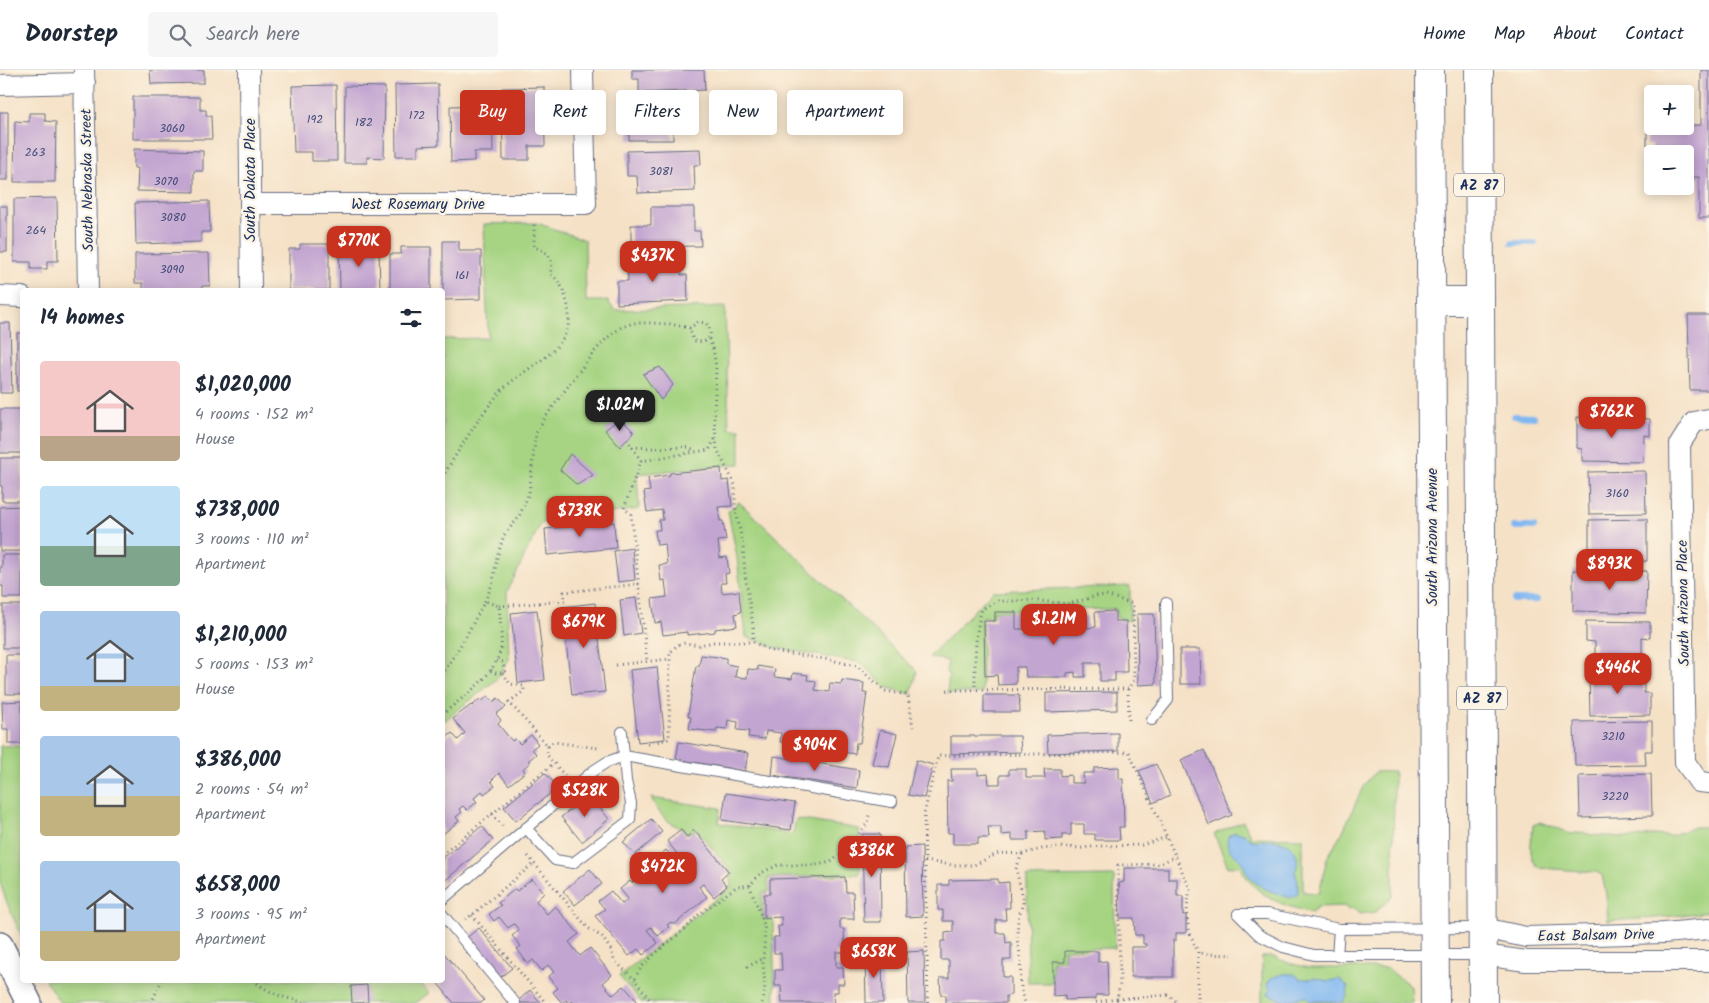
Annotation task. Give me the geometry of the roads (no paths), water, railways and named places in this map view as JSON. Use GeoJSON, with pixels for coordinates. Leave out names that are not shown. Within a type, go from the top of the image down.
{"type":"FeatureCollection","features":[{"type":"Feature","properties":{"kind":"main road","name":"South Arizona Avenue"},"geometry":{"type":"LineString","coordinates":[[1430,70],[1435,1003]]}},
{"type":"Feature","properties":{"kind":"main road","name":"AZ 87"},"geometry":{"type":"LineString","coordinates":[[1479,70],[1484,1003]]}},
{"type":"Feature","properties":{"kind":"main road"},"geometry":{"type":"LineString","coordinates":[[1431,301],[1480,301]]}},
{"type":"Feature","properties":{"kind":"street","name":"South Dakota Place"},"geometry":{"type":"LineString","coordinates":[[249,70],[251,288]]}},
{"type":"Feature","properties":{"kind":"street","name":"West Rosemary Drive"},"geometry":{"type":"LineString","coordinates":[[250,204],[586,204],[583,70]]}},
{"type":"Feature","properties":{"kind":"street"},"geometry":{"type":"LineString","coordinates":[[0,86],[85,77]]}},
{"type":"Feature","properties":{"kind":"street","name":"South Nebraska Street"},"geometry":{"type":"LineString","coordinates":[[85,77],[88,288]]}},
{"type":"Feature","properties":{"kind":"street"},"geometry":{"type":"LineString","coordinates":[[0,296],[20,296]]}},
{"type":"Feature","properties":{"kind":"street","name":"South Arizona Place"},"geometry":{"type":"LineString","coordinates":[[1702,421],[1680,444],[1685,762],[1704,783]]}},
{"type":"Feature","properties":{"kind":"street","name":"East Balsam Drive"},"geometry":{"type":"LineString","coordinates":[[1483,928],[1526,937],[1664,933],[1709,929]]}},
{"type":"Feature","properties":{"kind":"street"},"geometry":{"type":"LineString","coordinates":[[0,945],[29,1003]]}},
{"type":"Feature","properties":{"kind":"street","name":"East Balsam Drive"},"geometry":{"type":"LineString","coordinates":[[1483,955],[1526,961],[1709,961]]}},
{"type":"Feature","properties":{"kind":"lane"},"geometry":{"type":"LineString","coordinates":[[1152,720],[1168,700],[1166,602]]}},
{"type":"Feature","properties":{"kind":"lane"},"geometry":{"type":"LineString","coordinates":[[526,828],[555,860],[573,863],[630,820],[631,803],[626,780],[622,732]]}},
{"type":"Feature","properties":{"kind":"lane"},"geometry":{"type":"LineString","coordinates":[[445,897],[574,787],[607,762],[623,754],[642,759],[892,802]]}},
{"type":"Feature","properties":{"kind":"lane"},"geometry":{"type":"LineString","coordinates":[[1483,928],[1338,929],[1267,914],[1238,914],[1259,935],[1283,947],[1314,955],[1483,955]]}},
{"type":"Feature","properties":{"kind":"lane"},"geometry":{"type":"LineString","coordinates":[[445,917],[515,1003]]}},
{"type":"Feature","properties":{"kind":"lane"},"geometry":{"type":"LineString","coordinates":[[1337,956],[1338,929]]}},
{"type":"Feature","properties":{"kind":"water"},"geometry":{"type":"Polygon","coordinates":[[[1235,832],[1244,834],[1251,840],[1281,841],[1291,847],[1297,861],[1295,872],[1298,881],[1298,894],[1291,898],[1255,883],[1247,873],[1242,862],[1229,848],[1228,836],[1235,832]]]}},
{"type":"Feature","properties":{"kind":"water"},"geometry":{"type":"Polygon","coordinates":[[[1284,974],[1294,974],[1300,979],[1314,978],[1329,981],[1340,979],[1348,987],[1347,996],[1341,1003],[1311,1001],[1307,997],[1285,1002],[1268,994],[1270,989],[1267,984],[1271,978],[1284,974]]]}},
{"type":"Feature","properties":{"kind":"waterway"},"geometry":{"type":"LineString","coordinates":[[1512,243],[1535,243]]}},
{"type":"Feature","properties":{"kind":"waterway"},"geometry":{"type":"LineString","coordinates":[[1514,416],[1534,417]]}},
{"type":"Feature","properties":{"kind":"waterway"},"geometry":{"type":"LineString","coordinates":[[1514,527],[1534,527]]}},
{"type":"Feature","properties":{"kind":"waterway"},"geometry":{"type":"LineString","coordinates":[[1514,600],[1537,600]]}}]}
